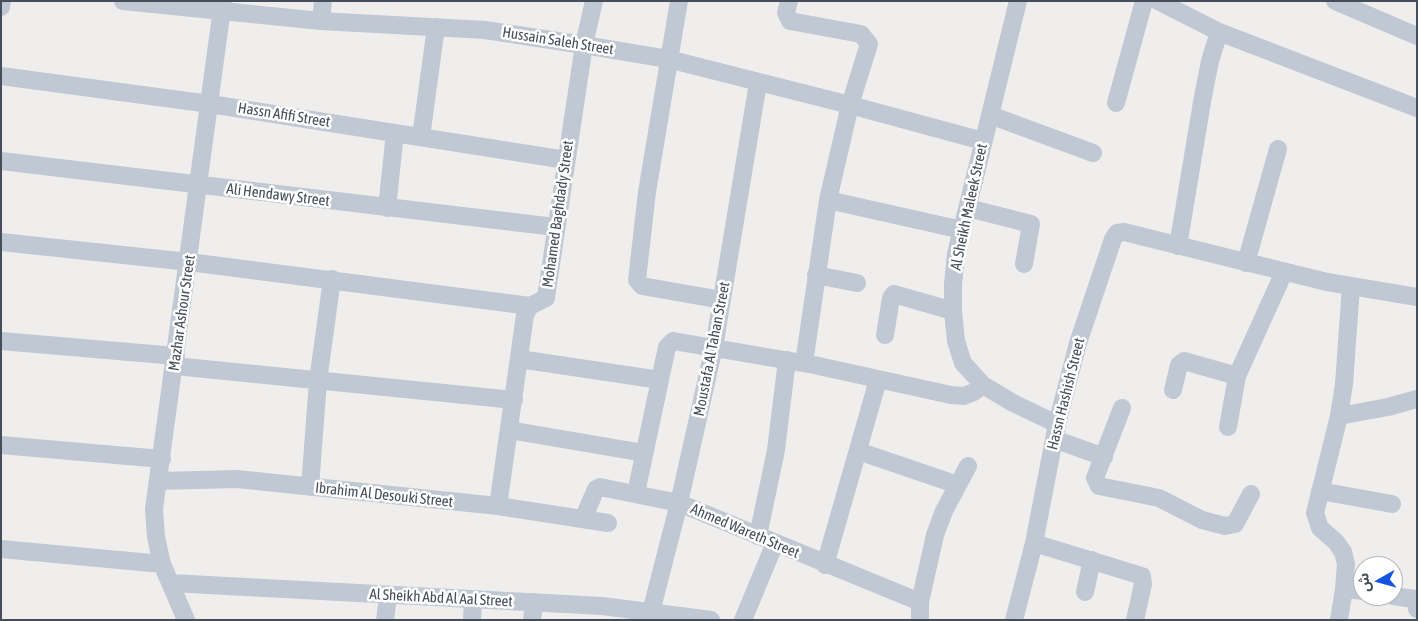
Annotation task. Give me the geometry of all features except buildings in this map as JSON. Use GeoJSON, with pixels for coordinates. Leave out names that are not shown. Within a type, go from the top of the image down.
{"type":"FeatureCollection","features":[{"type":"Feature","properties":{"kind":"street"},"geometry":{"type":"LineString","coordinates":[[1,7],[2,1]]}},
{"type":"Feature","properties":{"kind":"street","name":"Hussain Saleh Street"},"geometry":{"type":"LineString","coordinates":[[123,1],[223,6],[321,21],[499,31],[668,60],[850,105],[983,142]]}},
{"type":"Feature","properties":{"kind":"street"},"geometry":{"type":"LineString","coordinates":[[321,21],[323,1]]}},
{"type":"Feature","properties":{"kind":"street","name":"Mohamed Baghdady Street"},"geometry":{"type":"LineString","coordinates":[[498,506],[525,315],[530,306],[546,298],[584,45],[594,1]]}},
{"type":"Feature","properties":{"kind":"street"},"geometry":{"type":"LineString","coordinates":[[679,1],[646,192],[637,280],[639,284],[644,286],[722,300]]}},
{"type":"Feature","properties":{"kind":"street"},"geometry":{"type":"LineString","coordinates":[[758,536],[816,275],[828,200],[850,105],[868,50],[866,38],[861,34],[790,21],[786,13],[789,1]]}},
{"type":"Feature","properties":{"kind":"street"},"geometry":{"type":"LineString","coordinates":[[1116,103],[1144,1]]}},
{"type":"Feature","properties":{"kind":"street"},"geometry":{"type":"LineString","coordinates":[[1158,1],[1219,32],[1417,108]]}},
{"type":"Feature","properties":{"kind":"street"},"geometry":{"type":"LineString","coordinates":[[1335,1],[1417,36]]}},
{"type":"Feature","properties":{"kind":"street","name":"Al Sheikh Maleek Street"},"geometry":{"type":"LineString","coordinates":[[1014,2],[990,115],[962,230],[953,284],[956,341],[963,363],[983,385],[1055,431],[1104,457]]}},
{"type":"Feature","properties":{"kind":"street","name":"Mazhar Ashour Street"},"geometry":{"type":"LineString","coordinates":[[186,620],[162,564],[156,537],[155,518],[223,6]]}},
{"type":"Feature","properties":{"kind":"street"},"geometry":{"type":"LineString","coordinates":[[421,137],[436,27]]}},
{"type":"Feature","properties":{"kind":"street"},"geometry":{"type":"LineString","coordinates":[[1178,246],[1208,69],[1219,32]]}},
{"type":"Feature","properties":{"kind":"street","name":"Hassn Afifi Street"},"geometry":{"type":"LineString","coordinates":[[1,76],[210,104],[566,160]]}},
{"type":"Feature","properties":{"kind":"street","name":"Moustafa Al Tahan Street"},"geometry":{"type":"LineString","coordinates":[[651,612],[679,503],[714,347],[758,83]]}},
{"type":"Feature","properties":{"kind":"street"},"geometry":{"type":"LineString","coordinates":[[990,115],[1093,154]]}},
{"type":"Feature","properties":{"kind":"street"},"geometry":{"type":"LineString","coordinates":[[387,208],[395,133]]}},
{"type":"Feature","properties":{"kind":"street"},"geometry":{"type":"LineString","coordinates":[[1246,263],[1278,149]]}},
{"type":"Feature","properties":{"kind":"street","name":"Ali Hendawy Street"},"geometry":{"type":"LineString","coordinates":[[1,161],[556,227]]}},
{"type":"Feature","properties":{"kind":"street"},"geometry":{"type":"LineString","coordinates":[[828,200],[962,230]]}},
{"type":"Feature","properties":{"kind":"street"},"geometry":{"type":"LineString","coordinates":[[968,208],[1031,224],[1024,264]]}},
{"type":"Feature","properties":{"kind":"street","name":"Hassn Hashish Street"},"geometry":{"type":"LineString","coordinates":[[1014,620],[1034,543],[1055,431],[1078,343],[1113,238],[1118,233],[1124,232],[1284,272],[1417,297]]}},
{"type":"Feature","properties":{"kind":"street"},"geometry":{"type":"LineString","coordinates":[[1,242],[332,279],[530,306]]}},
{"type":"Feature","properties":{"kind":"street"},"geometry":{"type":"LineString","coordinates":[[1228,427],[1237,376],[1284,272]]}},
{"type":"Feature","properties":{"kind":"street"},"geometry":{"type":"LineString","coordinates":[[816,275],[857,283]]}},
{"type":"Feature","properties":{"kind":"street"},"geometry":{"type":"LineString","coordinates":[[310,487],[318,381],[332,279]]}},
{"type":"Feature","properties":{"kind":"street"},"geometry":{"type":"LineString","coordinates":[[1339,620],[1346,564],[1343,552],[1316,521],[1315,513],[1339,416],[1344,384],[1351,286]]}},
{"type":"Feature","properties":{"kind":"street"},"geometry":{"type":"LineString","coordinates":[[885,335],[891,298],[895,294],[953,310]]}},
{"type":"Feature","properties":{"kind":"street"},"geometry":{"type":"LineString","coordinates":[[1,341],[176,361],[318,381],[514,400]]}},
{"type":"Feature","properties":{"kind":"street"},"geometry":{"type":"LineString","coordinates":[[636,493],[667,347],[670,342],[675,341],[714,347],[796,362],[964,396],[974,392],[983,385]]}},
{"type":"Feature","properties":{"kind":"street"},"geometry":{"type":"LineString","coordinates":[[519,358],[660,380]]}},
{"type":"Feature","properties":{"kind":"street"},"geometry":{"type":"LineString","coordinates":[[1173,390],[1179,365],[1184,361],[1237,376]]}},
{"type":"Feature","properties":{"kind":"street"},"geometry":{"type":"LineString","coordinates":[[825,565],[878,380]]}},
{"type":"Feature","properties":{"kind":"street"},"geometry":{"type":"LineString","coordinates":[[1339,416],[1388,407],[1417,399]]}},
{"type":"Feature","properties":{"kind":"street"},"geometry":{"type":"LineString","coordinates":[[1122,408],[1095,478],[1098,486],[1159,498],[1202,520],[1225,526],[1235,524],[1251,494]]}},
{"type":"Feature","properties":{"kind":"street"},"geometry":{"type":"LineString","coordinates":[[509,430],[644,453]]}},
{"type":"Feature","properties":{"kind":"street"},"geometry":{"type":"LineString","coordinates":[[1,446],[162,459]]}},
{"type":"Feature","properties":{"kind":"street"},"geometry":{"type":"LineString","coordinates":[[858,451],[958,485]]}},
{"type":"Feature","properties":{"kind":"street"},"geometry":{"type":"LineString","coordinates":[[920,611],[935,535],[968,466]]}},
{"type":"Feature","properties":{"kind":"street","name":"Ibrahim Al Desouki Street"},"geometry":{"type":"LineString","coordinates":[[159,481],[237,479],[498,506],[608,523]]}},
{"type":"Feature","properties":{"kind":"street","name":"Ahmed Wareth Street"},"geometry":{"type":"LineString","coordinates":[[583,520],[596,489],[604,487],[679,503],[825,565],[920,611]]}},
{"type":"Feature","properties":{"kind":"street"},"geometry":{"type":"LineString","coordinates":[[1320,491],[1392,504]]}},
{"type":"Feature","properties":{"kind":"street"},"geometry":{"type":"LineString","coordinates":[[742,620],[775,543]]}},
{"type":"Feature","properties":{"kind":"street"},"geometry":{"type":"LineString","coordinates":[[1034,543],[1142,576],[1143,584],[1135,620]]}},
{"type":"Feature","properties":{"kind":"street"},"geometry":{"type":"LineString","coordinates":[[1,549],[162,564]]}},
{"type":"Feature","properties":{"kind":"street"},"geometry":{"type":"LineString","coordinates":[[1085,592],[1092,560]]}},
{"type":"Feature","properties":{"kind":"street","name":"Al Sheikh Abd Al Aal Street"},"geometry":{"type":"LineString","coordinates":[[170,584],[474,600],[533,611],[651,612],[711,620]]}},
{"type":"Feature","properties":{"kind":"street"},"geometry":{"type":"LineString","coordinates":[[1344,589],[1353,590]]}},
{"type":"Feature","properties":{"kind":"street"},"geometry":{"type":"LineString","coordinates":[[385,620],[388,596]]}},
{"type":"Feature","properties":{"kind":"street"},"geometry":{"type":"LineString","coordinates":[[1403,597],[1415,599],[1417,609]]}},
{"type":"Feature","properties":{"kind":"street"},"geometry":{"type":"LineString","coordinates":[[472,620],[474,600]]}}]}
